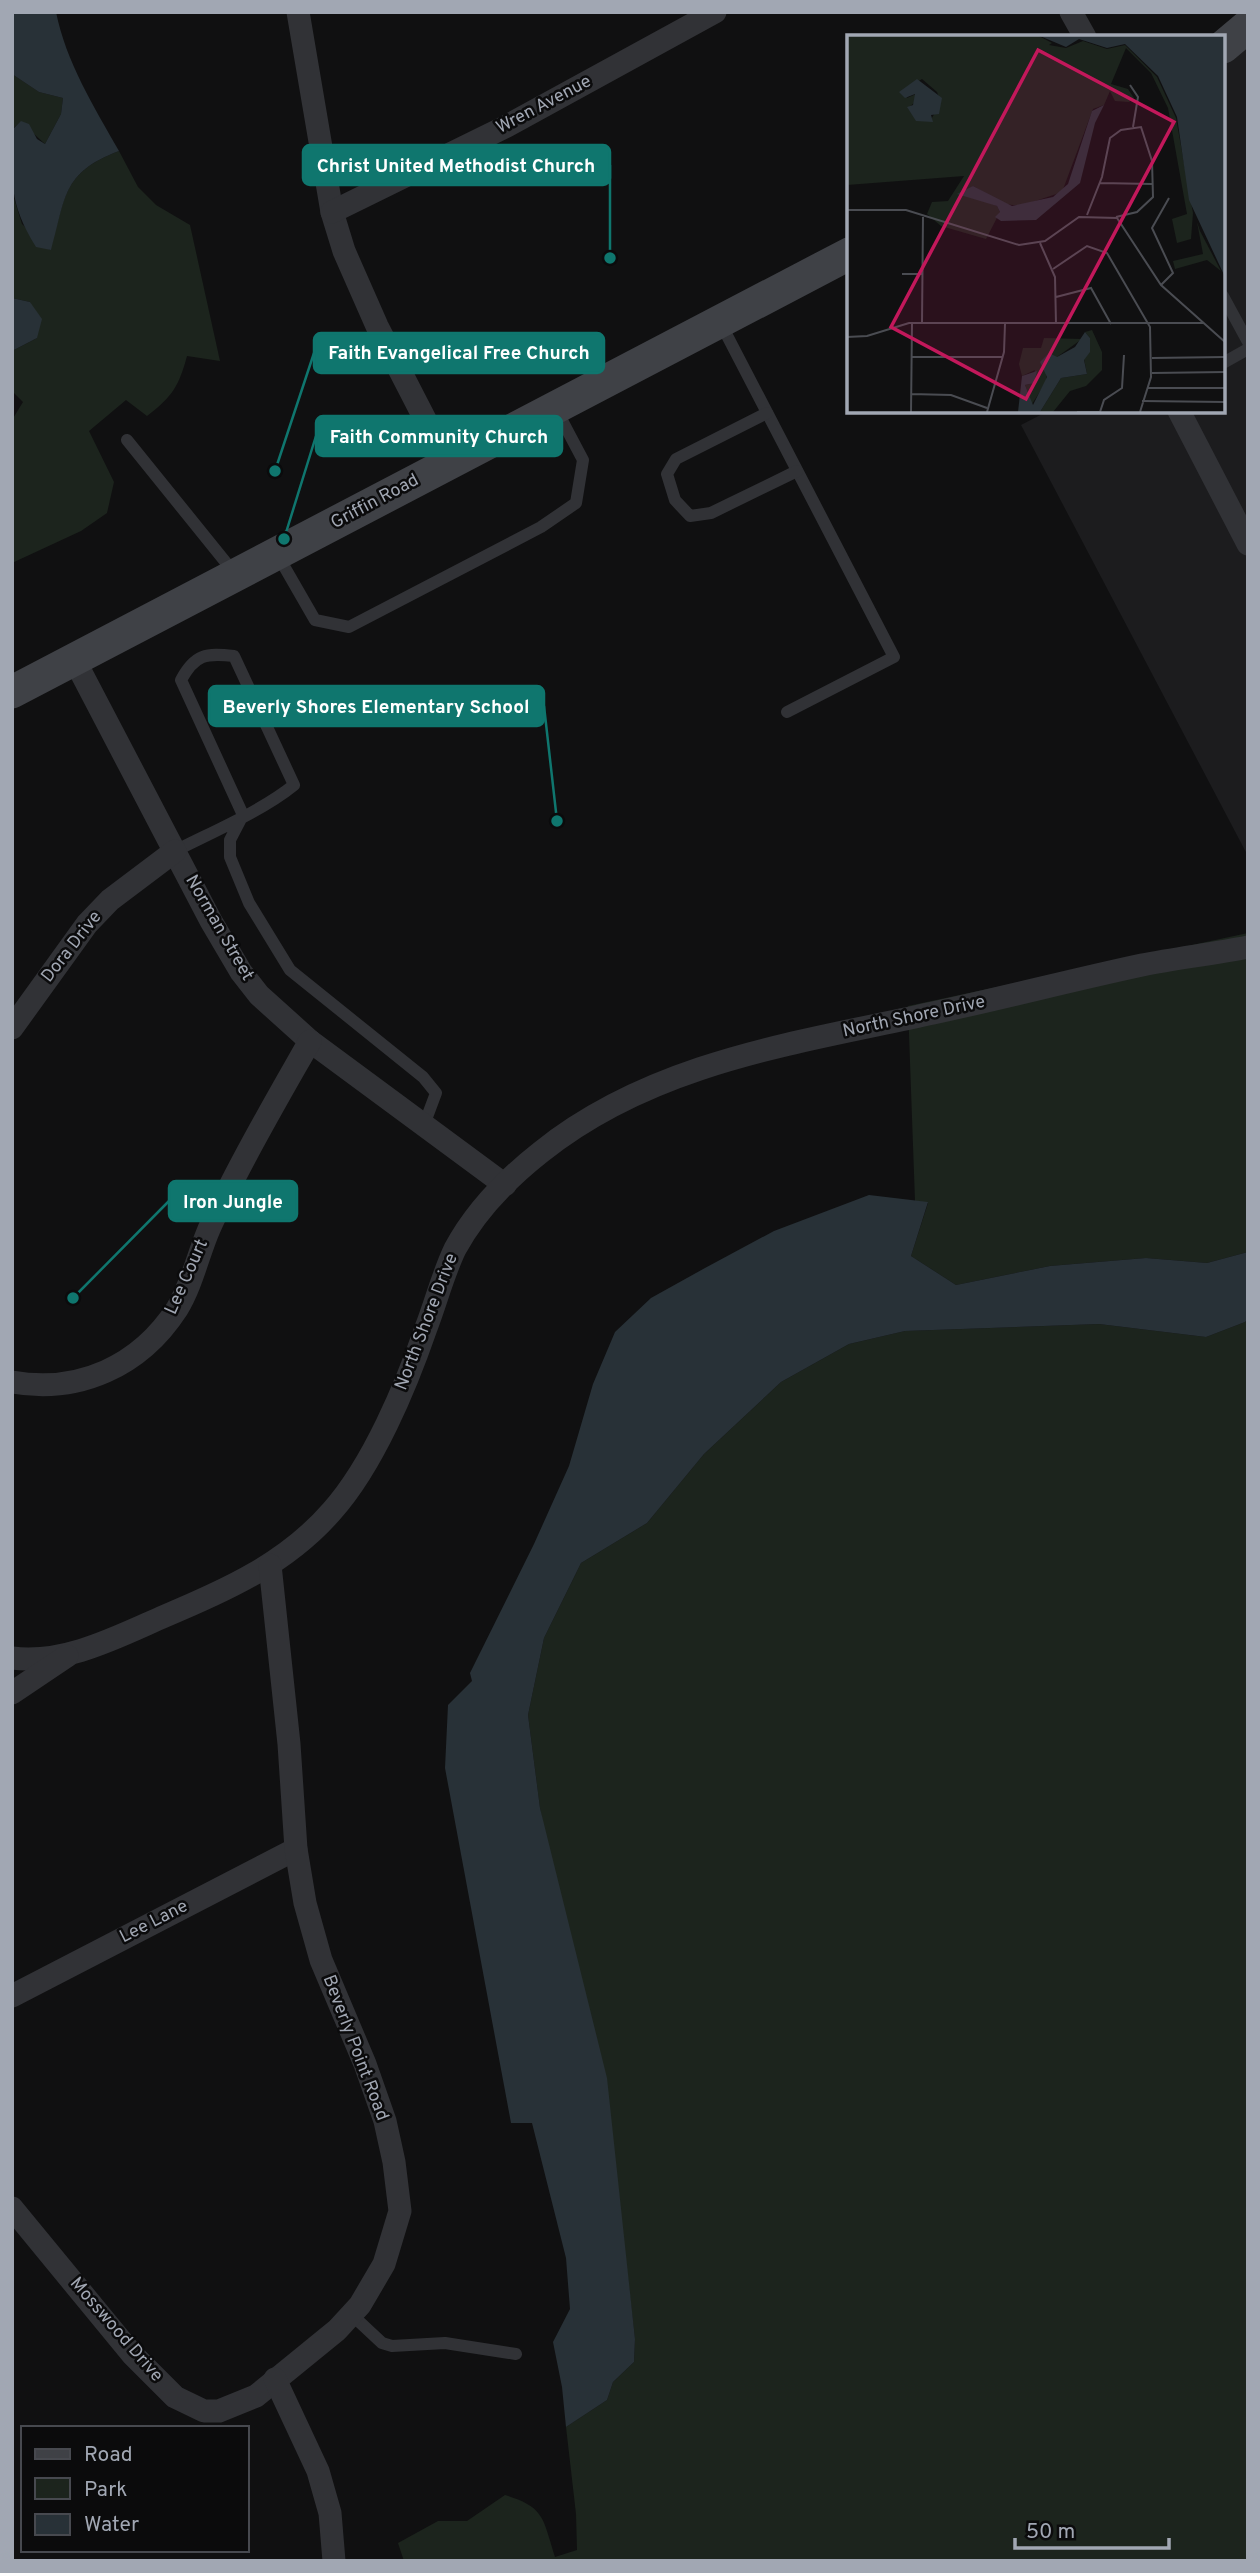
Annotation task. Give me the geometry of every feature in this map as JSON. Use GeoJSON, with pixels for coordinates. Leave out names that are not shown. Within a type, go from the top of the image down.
{"type":"FeatureCollection","features":[{"type":"Feature","properties":{"kind":"street"},"geometry":{"type":"LineString","coordinates":[[298,12],[332,212],[344,251],[377,326],[448,464]]}},
{"type":"Feature","properties":{"kind":"street","name":"Wren Avenue"},"geometry":{"type":"LineString","coordinates":[[332,212],[496,132],[715,12]]}},
{"type":"Feature","properties":{"kind":"street"},"geometry":{"type":"LineString","coordinates":[[1072,12],[1083,35]]}},
{"type":"Feature","properties":{"kind":"street"},"geometry":{"type":"LineString","coordinates":[[1225,45],[1248,26]]}},
{"type":"Feature","properties":{"kind":"street","name":"Griffin Road"},"geometry":{"type":"LineString","coordinates":[[12,692],[847,255]]}},
{"type":"Feature","properties":{"kind":"street"},"geometry":{"type":"LineString","coordinates":[[1180,413],[1238,504],[1248,544]]}},
{"type":"Feature","properties":{"kind":"street","name":"Norman Street"},"geometry":{"type":"LineString","coordinates":[[75,659],[175,851],[242,972],[259,995],[310,1041],[505,1185]]}},
{"type":"Feature","properties":{"kind":"street","name":"Dora Drive"},"geometry":{"type":"LineString","coordinates":[[12,1028],[87,924],[110,900],[175,851]]}},
{"type":"Feature","properties":{"kind":"street","name":"North Shore Drive"},"geometry":{"type":"LineString","coordinates":[[12,1658],[36,1659],[102,1643],[224,1591],[270,1565],[318,1526],[354,1481],[391,1412],[425,1332],[456,1248],[475,1218],[539,1153],[574,1127],[646,1088],[698,1068],[767,1048],[1144,965],[1248,947]]}},
{"type":"Feature","properties":{"kind":"street","name":"Lee Court"},"geometry":{"type":"LineString","coordinates":[[12,1382],[57,1385],[83,1381],[106,1373],[128,1360],[166,1323],[178,1307],[208,1231],[237,1172],[310,1041]]}},
{"type":"Feature","properties":{"kind":"street","name":"Beverly Point Road"},"geometry":{"type":"LineString","coordinates":[[270,1565],[289,1744],[296,1849],[305,1903],[321,1960],[365,2064],[384,2121],[394,2162],[400,2211],[384,2264],[375,2282],[337,2330],[275,2379]]}},
{"type":"Feature","properties":{"kind":"street"},"geometry":{"type":"LineString","coordinates":[[12,1693],[76,1651]]}},
{"type":"Feature","properties":{"kind":"street","name":"Lee Lane"},"geometry":{"type":"LineString","coordinates":[[12,1996],[296,1849]]}},
{"type":"Feature","properties":{"kind":"street","name":"Mosswood Drive"},"geometry":{"type":"LineString","coordinates":[[12,2208],[132,2354],[175,2397],[204,2411],[219,2411],[256,2396],[275,2379]]}},
{"type":"Feature","properties":{"kind":"street"},"geometry":{"type":"LineString","coordinates":[[275,2379],[318,2471],[330,2513],[334,2561]]}},
{"type":"Feature","properties":{"kind":"lane"},"geometry":{"type":"LineString","coordinates":[[1225,300],[1248,342]]}},
{"type":"Feature","properties":{"kind":"lane"},"geometry":{"type":"LineString","coordinates":[[719,322],[894,657],[787,712]]}},
{"type":"Feature","properties":{"kind":"lane"},"geometry":{"type":"LineString","coordinates":[[1225,362],[1248,349]]}},
{"type":"Feature","properties":{"kind":"lane"},"geometry":{"type":"LineString","coordinates":[[277,553],[315,620],[349,627],[541,527],[576,503],[583,463],[556,407]]}},
{"type":"Feature","properties":{"kind":"lane"},"geometry":{"type":"LineString","coordinates":[[766,413],[676,459],[667,474],[675,500],[690,516],[710,513],[797,471]]}},
{"type":"Feature","properties":{"kind":"lane"},"geometry":{"type":"LineString","coordinates":[[127,440],[236,575]]}},
{"type":"Feature","properties":{"kind":"lane"},"geometry":{"type":"LineString","coordinates":[[175,851],[283,794],[294,785],[234,656],[212,654],[190,663],[181,680],[243,815]]}},
{"type":"Feature","properties":{"kind":"lane"},"geometry":{"type":"LineString","coordinates":[[243,815],[230,841],[230,857],[249,903],[290,970],[424,1077],[436,1093],[424,1125]]}},
{"type":"Feature","properties":{"kind":"lane"},"geometry":{"type":"LineString","coordinates":[[351,2314],[382,2343],[392,2346],[445,2343],[516,2354]]}},
{"type":"Feature","properties":{"kind":"shaded area"},"geometry":{"type":"Polygon","coordinates":[[[1248,41],[1248,856],[1021,425],[1044,413],[1225,413],[1225,59],[1248,41]]]}},
{"type":"Feature","properties":{"kind":"green space"},"geometry":{"type":"Polygon","coordinates":[[[12,74],[39,92],[63,98],[61,114],[45,144],[21,122],[12,129],[12,74]]]}},
{"type":"Feature","properties":{"kind":"green space"},"geometry":{"type":"Polygon","coordinates":[[[119,151],[138,187],[156,205],[190,225],[220,361],[187,356],[173,390],[163,403],[147,416],[126,400],[89,431],[114,482],[107,513],[81,531],[12,563],[12,420],[23,402],[12,391],[12,351],[37,338],[30,302],[12,298],[12,192],[22,224],[50,250],[64,202],[76,178],[100,159],[119,151]]]}},
{"type":"Feature","properties":{"kind":"green space"},"geometry":{"type":"Polygon","coordinates":[[[1248,933],[1248,1252],[1207,1263],[1146,1258],[1050,1266],[956,1285],[911,1256],[928,1203],[915,1201],[908,1006],[1248,933]]]}},
{"type":"Feature","properties":{"kind":"green space"},"geometry":{"type":"Polygon","coordinates":[[[1248,1319],[1248,2561],[404,2561],[398,2543],[438,2521],[467,2521],[505,2495],[536,2510],[545,2524],[555,2557],[577,2550],[576,2514],[566,2427],[607,2400],[613,2382],[634,2362],[635,2339],[621,2218],[540,1808],[528,1715],[544,1638],[581,1563],[647,1523],[704,1454],[781,1382],[849,1344],[905,1331],[1099,1324],[1206,1337],[1248,1319]]]}},
{"type":"Feature","properties":{"kind":"water"},"geometry":{"type":"Polygon","coordinates":[[[12,12],[56,12],[74,66],[119,151],[100,159],[76,178],[64,202],[51,250],[36,247],[20,217],[13,190],[12,130],[21,121],[29,124],[37,139],[45,144],[61,114],[63,98],[39,92],[12,74],[12,12]]]}},
{"type":"Feature","properties":{"kind":"water"},"geometry":{"type":"Polygon","coordinates":[[[12,298],[30,302],[42,319],[37,338],[12,351],[12,298]]]}},
{"type":"Feature","properties":{"kind":"water"},"geometry":{"type":"Polygon","coordinates":[[[869,1195],[928,1202],[911,1256],[956,1285],[1050,1266],[1146,1258],[1207,1263],[1248,1252],[1248,1319],[1206,1337],[1099,1324],[905,1331],[849,1344],[781,1382],[704,1454],[647,1523],[581,1563],[544,1638],[528,1715],[540,1808],[607,2078],[635,2339],[634,2362],[613,2382],[607,2400],[566,2427],[553,2342],[570,2309],[566,2258],[532,2123],[511,2123],[445,1768],[448,1705],[472,1681],[470,1673],[569,1466],[593,1384],[615,1332],[651,1298],[705,1268],[774,1231],[869,1195]]]}},
{"type":"Feature","properties":{"kind":"place","name":"Christ United Methodist Church"},"geometry":{"type":"Point","coordinates":[610,258]}},
{"type":"Feature","properties":{"kind":"place","name":"Faith Evangelical Free Church"},"geometry":{"type":"Point","coordinates":[275,471]}},
{"type":"Feature","properties":{"kind":"place","name":"Faith Community Church"},"geometry":{"type":"Point","coordinates":[284,539]}},
{"type":"Feature","properties":{"kind":"place","name":"Beverly Shores Elementary School"},"geometry":{"type":"Point","coordinates":[557,821]}},
{"type":"Feature","properties":{"kind":"place","name":"Iron Jungle"},"geometry":{"type":"Point","coordinates":[73,1298]}}]}
